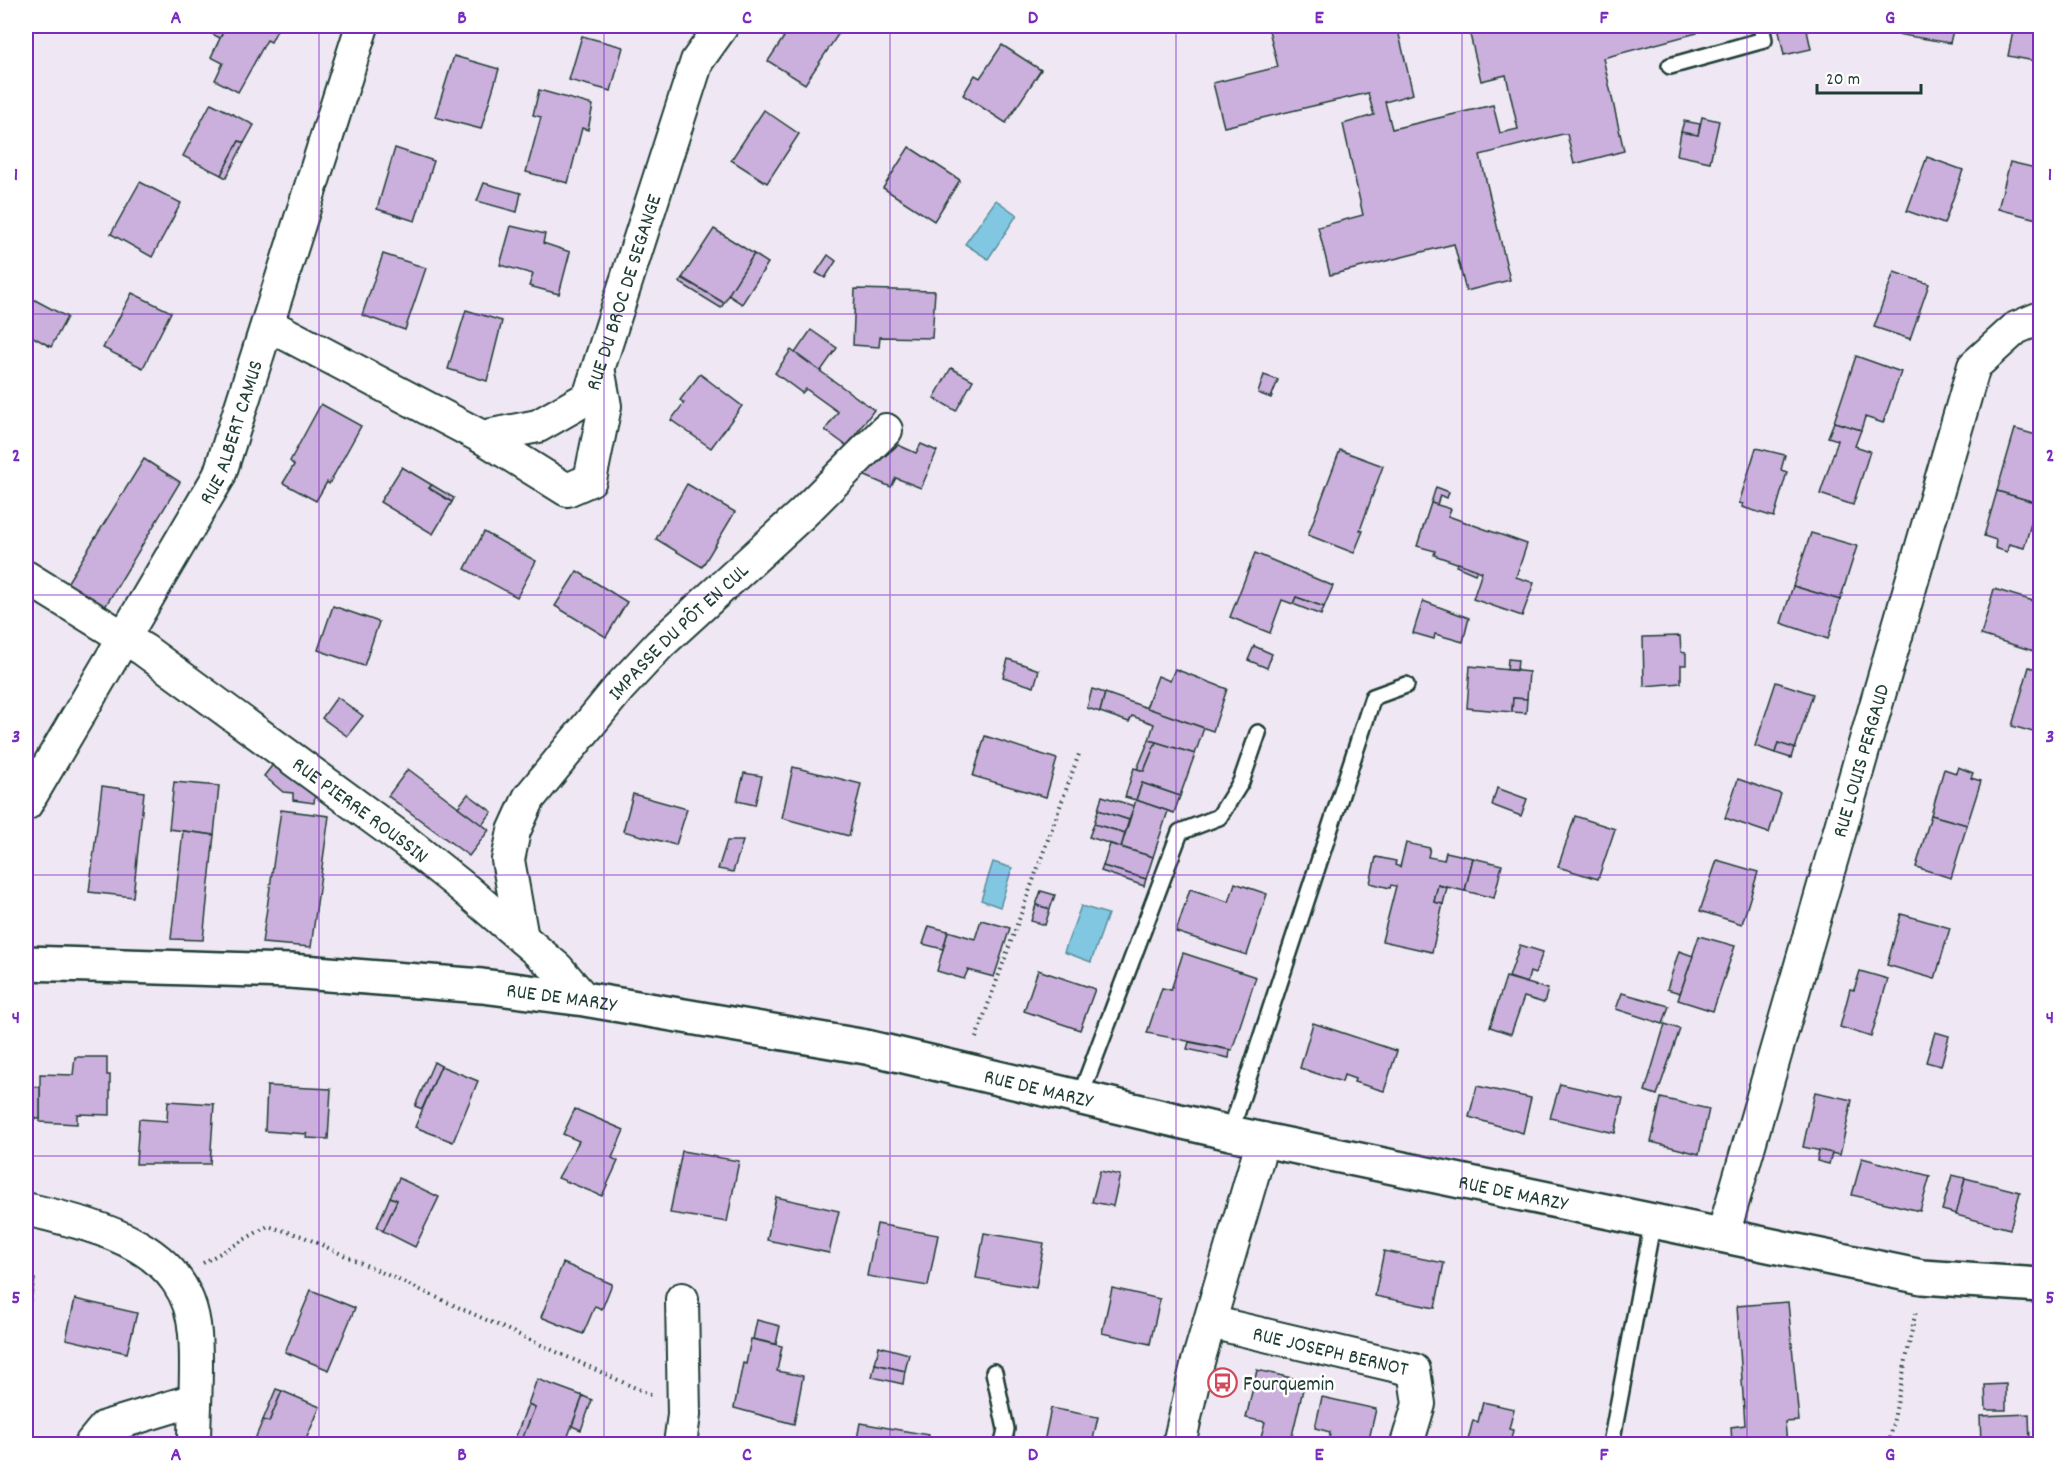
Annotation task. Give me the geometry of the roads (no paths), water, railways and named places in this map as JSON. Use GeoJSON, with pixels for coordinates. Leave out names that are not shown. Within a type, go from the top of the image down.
{"type":"FeatureCollection","features":[{"type":"Feature","properties":{"kind":"main road","name":"RUE DE MARZY"},"geometry":{"type":"LineString","coordinates":[[26,963],[290,971],[482,986],[584,999],[866,1047],[1230,1133],[1922,1277],[2040,1285]]}},
{"type":"Feature","properties":{"kind":"street","name":"RUE ALBERT CAMUS"},"geometry":{"type":"LineString","coordinates":[[26,804],[219,476],[269,325],[362,26]]}},
{"type":"Feature","properties":{"kind":"street","name":"RUE DU BROC DE SEGANGE"},"geometry":{"type":"LineString","coordinates":[[482,437],[538,426],[589,397],[697,61],[722,26]]}},
{"type":"Feature","properties":{"kind":"street","name":"RUE LOUIS PERGAUD"},"geometry":{"type":"LineString","coordinates":[[1724,1235],[1974,366],[2016,328],[2040,318]]}},
{"type":"Feature","properties":{"kind":"street"},"geometry":{"type":"LineString","coordinates":[[269,325],[482,437],[567,490],[590,480],[605,406],[598,370]]}},
{"type":"Feature","properties":{"kind":"street","name":"IMPASSE DU PÔT EN CUL"},"geometry":{"type":"LineString","coordinates":[[508,860],[514,831],[529,798],[619,688],[660,644],[803,513],[886,430]]}},
{"type":"Feature","properties":{"kind":"street","name":"RUE PIERRE ROUSSIN"},"geometry":{"type":"LineString","coordinates":[[26,577],[124,637],[322,780],[465,889],[558,969],[584,999]]}},
{"type":"Feature","properties":{"kind":"street"},"geometry":{"type":"LineString","coordinates":[[465,889],[508,860],[522,938]]}},
{"type":"Feature","properties":{"kind":"street"},"geometry":{"type":"LineString","coordinates":[[1179,1444],[1197,1365],[1263,1139]]}},
{"type":"Feature","properties":{"kind":"street"},"geometry":{"type":"LineString","coordinates":[[26,1209],[94,1226],[148,1251],[176,1278],[189,1300],[195,1334],[194,1444]]}},
{"type":"Feature","properties":{"kind":"street"},"geometry":{"type":"LineString","coordinates":[[682,1299],[682,1430]]}},
{"type":"Feature","properties":{"kind":"street","name":"RUE JOSEPH BERNOT"},"geometry":{"type":"LineString","coordinates":[[1210,1322],[1414,1370],[1419,1404],[1407,1444]]}},
{"type":"Feature","properties":{"kind":"street"},"geometry":{"type":"LineString","coordinates":[[91,1444],[105,1427],[194,1400]]}},
{"type":"Feature","properties":{"kind":"lane"},"geometry":{"type":"LineString","coordinates":[[1670,66],[1764,40],[1761,26]]}},
{"type":"Feature","properties":{"kind":"lane"},"geometry":{"type":"LineString","coordinates":[[1230,1133],[1373,697],[1406,685]]}},
{"type":"Feature","properties":{"kind":"lane"},"geometry":{"type":"LineString","coordinates":[[1080,1096],[1180,832],[1218,817],[1241,782],[1258,733]]}},
{"type":"Feature","properties":{"kind":"lane"},"geometry":{"type":"LineString","coordinates":[[1611,1444],[1653,1220]]}},
{"type":"Feature","properties":{"kind":"lane"},"geometry":{"type":"LineString","coordinates":[[1197,1365],[1195,1338],[1219,1250],[1235,1236]]}},
{"type":"Feature","properties":{"kind":"lane"},"geometry":{"type":"LineString","coordinates":[[994,1372],[1006,1429],[1003,1444]]}},
{"type":"Feature","properties":{"kind":"water"},"geometry":{"type":"Polygon","coordinates":[[[996,200],[1017,215],[988,259],[965,244],[996,200]]]}},
{"type":"Feature","properties":{"kind":"water"},"geometry":{"type":"Polygon","coordinates":[[[993,862],[1012,868],[1000,907],[981,900],[993,862]]]}},
{"type":"Feature","properties":{"kind":"water"},"geometry":{"type":"Polygon","coordinates":[[[1081,906],[1108,914],[1091,962],[1064,952],[1081,906]]]}},
{"type":"Feature","properties":{"kind":"place","name":"Fourquemin"},"geometry":{"type":"Point","coordinates":[1222,1383]}}]}
